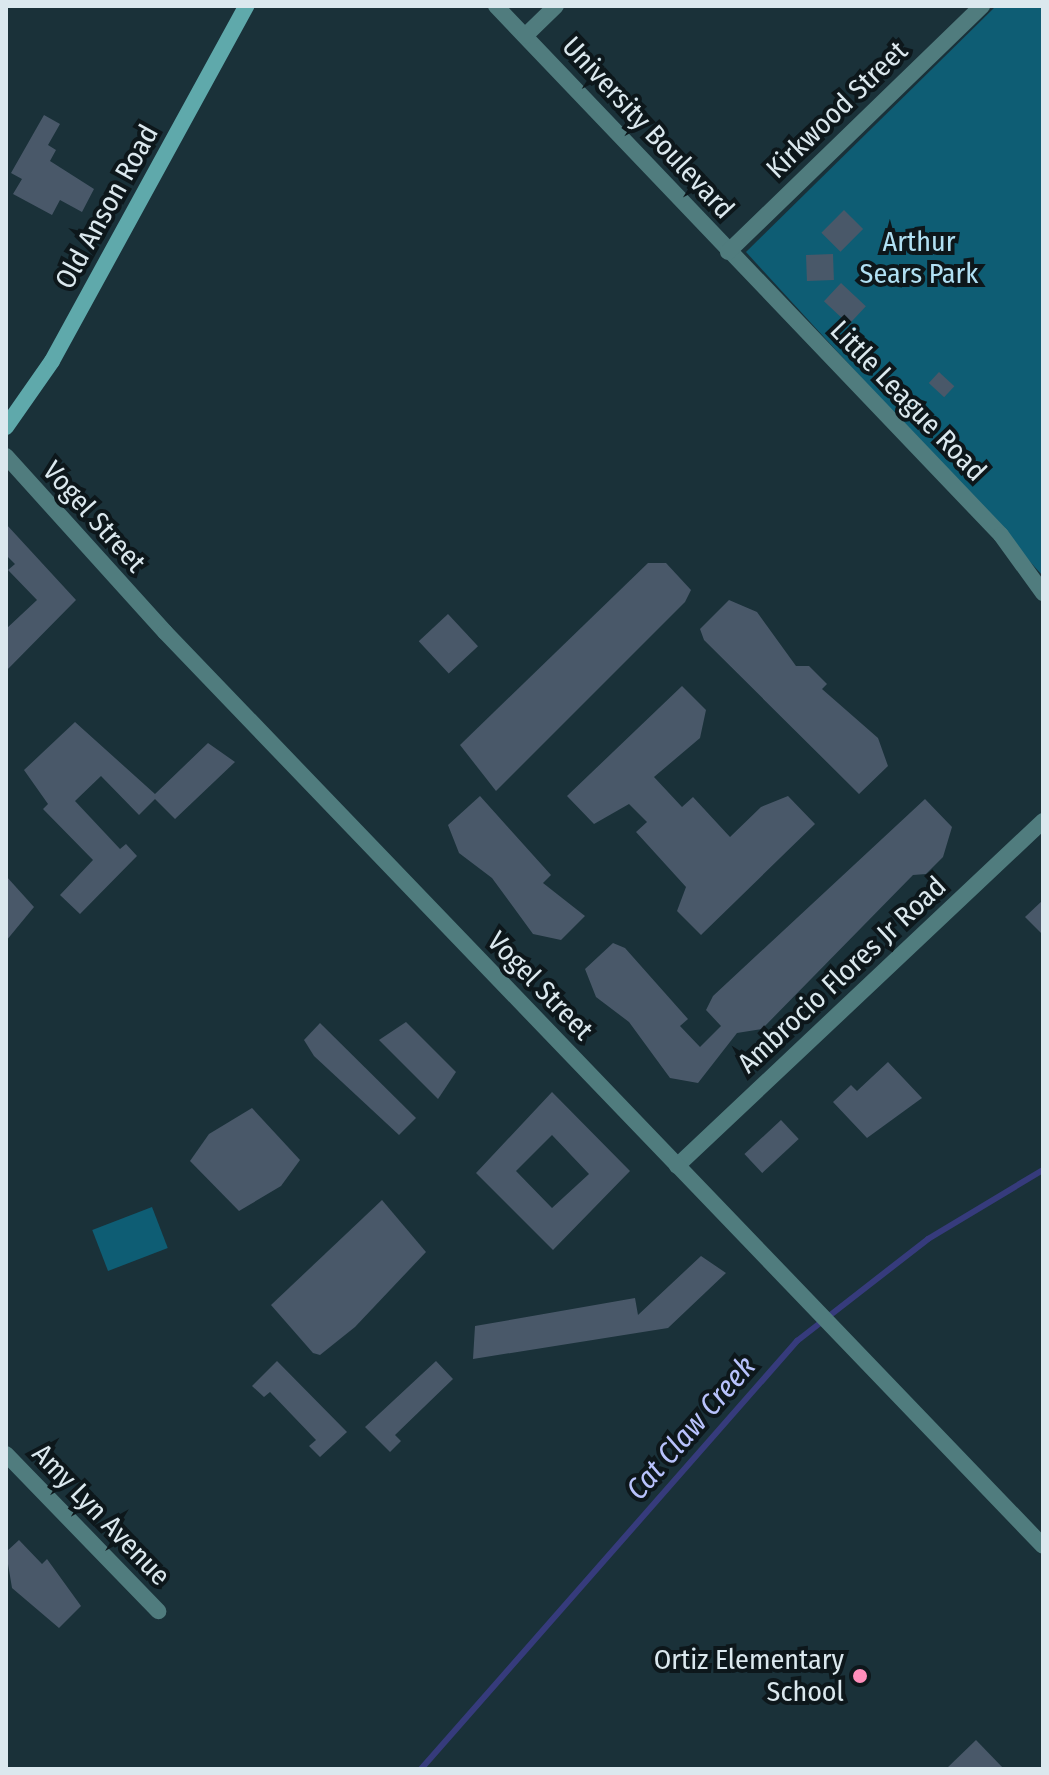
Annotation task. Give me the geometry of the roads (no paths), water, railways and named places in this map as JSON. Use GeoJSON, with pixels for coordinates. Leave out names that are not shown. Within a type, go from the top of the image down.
{"type":"FeatureCollection","features":[{"type":"Feature","properties":{"kind":"main road","name":"Old Anson Road"},"geometry":{"type":"LineString","coordinates":[[6,427],[52,361],[246,6]]}},
{"type":"Feature","properties":{"kind":"street","name":"University Boulevard"},"geometry":{"type":"LineString","coordinates":[[496,6],[728,252]]}},
{"type":"Feature","properties":{"kind":"street"},"geometry":{"type":"LineString","coordinates":[[525,36],[556,6]]}},
{"type":"Feature","properties":{"kind":"street","name":"Kirkwood Street"},"geometry":{"type":"LineString","coordinates":[[728,252],[981,7]]}},
{"type":"Feature","properties":{"kind":"street","name":"Little League Road"},"geometry":{"type":"LineString","coordinates":[[728,252],[1001,535],[1043,593]]}},
{"type":"Feature","properties":{"kind":"street","name":"Vogel Street"},"geometry":{"type":"LineString","coordinates":[[6,456],[165,632],[1043,1546]]}},
{"type":"Feature","properties":{"kind":"street","name":"Ambrocio Flores Jr Road"},"geometry":{"type":"LineString","coordinates":[[677,1166],[1043,821]]}},
{"type":"Feature","properties":{"kind":"street","name":"Amy Lyn Avenue"},"geometry":{"type":"LineString","coordinates":[[6,1454],[158,1611]]}},
{"type":"Feature","properties":{"kind":"waterway","name":"Cat Claw Creek"},"geometry":{"type":"LineString","coordinates":[[421,1769],[797,1341],[928,1239],[1043,1170]]}},
{"type":"Feature","properties":{"kind":"place","name":"Ortiz Elementary School"},"geometry":{"type":"Point","coordinates":[860,1676]}},
{"type":"Feature","properties":{"kind":"park label","name":"Arthur Sears Park"},"geometry":{"type":"Point","coordinates":[919,258]}}]}
